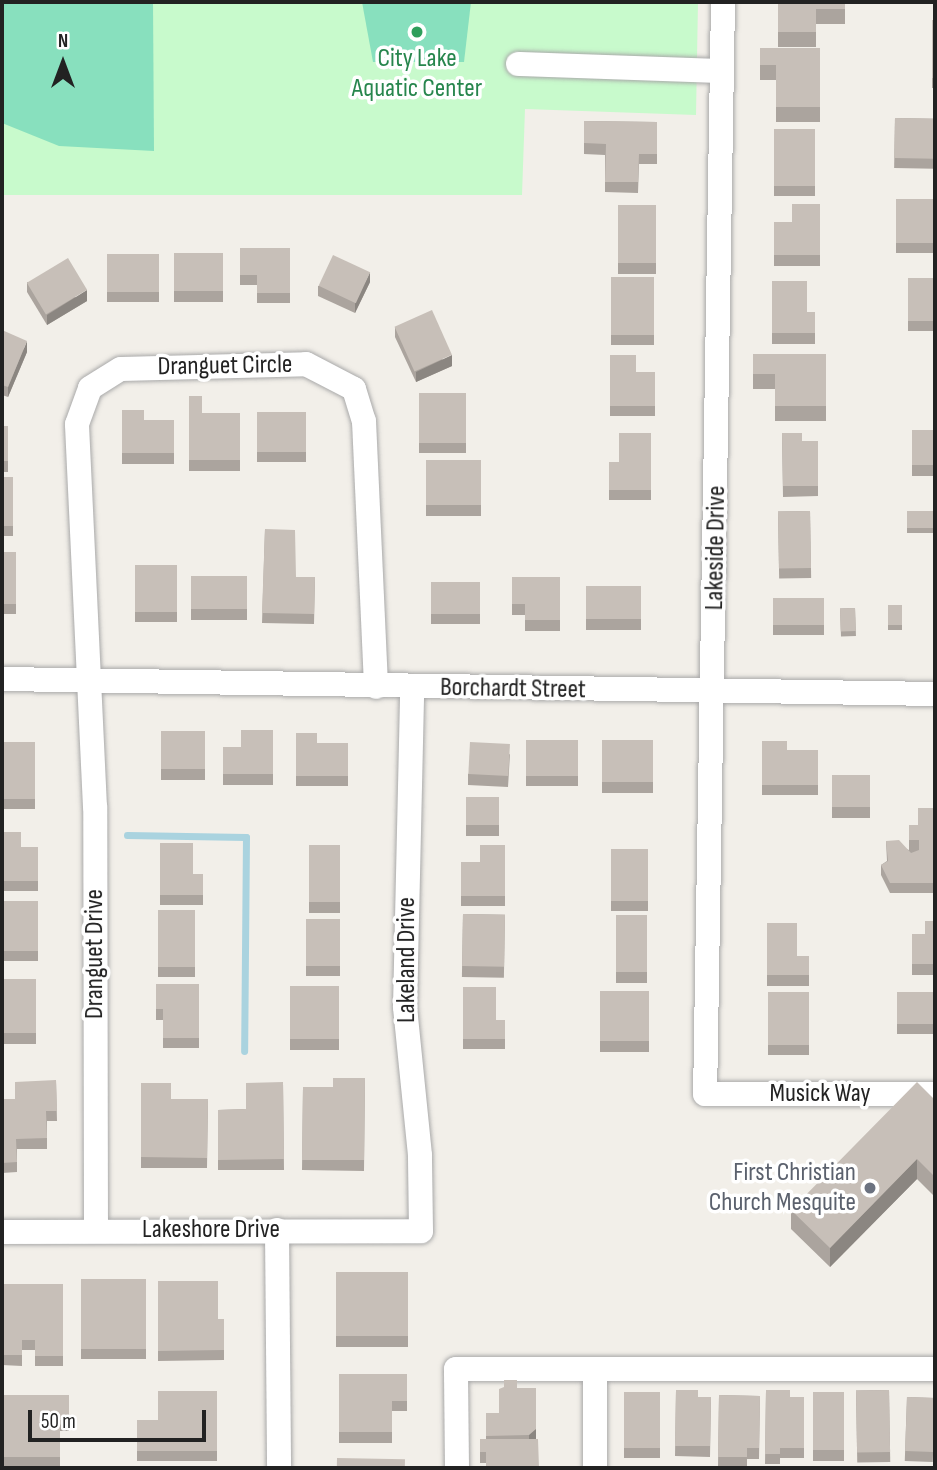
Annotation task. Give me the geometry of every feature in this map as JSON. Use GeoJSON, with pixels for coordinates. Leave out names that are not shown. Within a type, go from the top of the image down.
{"type":"FeatureCollection","features":[{"type":"Feature","properties":{"kind":"street","name":"Lakeside Drive"},"geometry":{"type":"LineString","coordinates":[[705,1094],[714,692],[723,2]]}},
{"type":"Feature","properties":{"kind":"street"},"geometry":{"type":"LineString","coordinates":[[518,64],[722,71]]}},
{"type":"Feature","properties":{"kind":"street","name":"Dranguet Circle"},"geometry":{"type":"LineString","coordinates":[[90,679],[77,424],[90,388],[121,369],[306,364],[354,389],[364,421],[376,687]]}},
{"type":"Feature","properties":{"kind":"street","name":"Borchardt Street"},"geometry":{"type":"LineString","coordinates":[[2,679],[412,688],[935,694]]}},
{"type":"Feature","properties":{"kind":"street","name":"Dranguet Drive"},"geometry":{"type":"LineString","coordinates":[[90,679],[96,1230]]}},
{"type":"Feature","properties":{"kind":"street","name":"Lakeland Drive"},"geometry":{"type":"LineString","coordinates":[[412,688],[405,1007],[420,1155],[421,1231]]}},
{"type":"Feature","properties":{"kind":"street","name":"Musick Way"},"geometry":{"type":"LineString","coordinates":[[705,1094],[935,1094]]}},
{"type":"Feature","properties":{"kind":"street"},"geometry":{"type":"LineString","coordinates":[[278,1230],[279,1468]]}},
{"type":"Feature","properties":{"kind":"street","name":"Lakeshore Drive"},"geometry":{"type":"LineString","coordinates":[[2,1232],[421,1231]]}},
{"type":"Feature","properties":{"kind":"street"},"geometry":{"type":"LineString","coordinates":[[457,1468],[456,1369],[935,1369]]}},
{"type":"Feature","properties":{"kind":"street"},"geometry":{"type":"LineString","coordinates":[[595,1369],[595,1468]]}},
{"type":"Feature","properties":{"kind":"green space"},"geometry":{"type":"Polygon","coordinates":[[[2,2],[698,2],[696,115],[525,109],[522,195],[2,195],[2,2]]]}},
{"type":"Feature","properties":{"kind":"green space"},"geometry":{"type":"Polygon","coordinates":[[[2,2],[153,2],[154,151],[59,146],[2,123],[2,2]]]}},
{"type":"Feature","properties":{"kind":"green space","name":"City Lake Aquatic Center"},"geometry":{"type":"Polygon","coordinates":[[[362,2],[471,2],[464,62],[373,62],[362,2]]]}},
{"type":"Feature","properties":{"kind":"building"},"geometry":{"type":"Polygon","coordinates":[[[778,2],[845,2],[845,9],[816,9],[816,32],[778,32],[778,2]]]}},
{"type":"Feature","properties":{"kind":"building"},"geometry":{"type":"Polygon","coordinates":[[[932,20],[935,20],[935,78],[932,78],[932,20]]]}},
{"type":"Feature","properties":{"kind":"building"},"geometry":{"type":"Polygon","coordinates":[[[760,48],[820,48],[820,107],[776,107],[776,65],[760,65],[760,48]]]}},
{"type":"Feature","properties":{"kind":"building"},"geometry":{"type":"Polygon","coordinates":[[[895,118],[935,119],[934,159],[894,158],[895,118]]]}},
{"type":"Feature","properties":{"kind":"building"},"geometry":{"type":"Polygon","coordinates":[[[584,121],[657,122],[657,154],[639,154],[638,182],[605,182],[606,144],[584,143],[584,121]]]}},
{"type":"Feature","properties":{"kind":"building"},"geometry":{"type":"Polygon","coordinates":[[[774,129],[815,129],[815,186],[774,186],[774,129]]]}},
{"type":"Feature","properties":{"kind":"building"},"geometry":{"type":"Polygon","coordinates":[[[896,199],[935,199],[935,243],[896,243],[896,199]]]}},
{"type":"Feature","properties":{"kind":"building"},"geometry":{"type":"Polygon","coordinates":[[[792,204],[820,204],[820,255],[774,255],[774,222],[792,222],[792,204]]]}},
{"type":"Feature","properties":{"kind":"building"},"geometry":{"type":"Polygon","coordinates":[[[618,205],[656,205],[656,263],[618,263],[618,205]]]}},
{"type":"Feature","properties":{"kind":"building"},"geometry":{"type":"Polygon","coordinates":[[[240,248],[290,248],[290,293],[257,293],[257,275],[240,275],[240,248]]]}},
{"type":"Feature","properties":{"kind":"building"},"geometry":{"type":"Polygon","coordinates":[[[174,253],[223,253],[223,291],[174,291],[174,253]]]}},
{"type":"Feature","properties":{"kind":"building"},"geometry":{"type":"Polygon","coordinates":[[[107,254],[159,254],[159,292],[107,292],[107,254]]]}},
{"type":"Feature","properties":{"kind":"building"},"geometry":{"type":"Polygon","coordinates":[[[333,255],[370,272],[356,303],[319,286],[333,255]]]}},
{"type":"Feature","properties":{"kind":"building"},"geometry":{"type":"Polygon","coordinates":[[[68,258],[87,290],[46,314],[27,283],[68,258]]]}},
{"type":"Feature","properties":{"kind":"building"},"geometry":{"type":"Polygon","coordinates":[[[611,277],[654,277],[654,335],[611,335],[611,277]]]}},
{"type":"Feature","properties":{"kind":"building"},"geometry":{"type":"Polygon","coordinates":[[[908,278],[935,278],[935,321],[908,321],[908,278]]]}},
{"type":"Feature","properties":{"kind":"building"},"geometry":{"type":"Polygon","coordinates":[[[772,281],[807,281],[807,312],[815,312],[815,333],[772,333],[772,281]]]}},
{"type":"Feature","properties":{"kind":"building"},"geometry":{"type":"Polygon","coordinates":[[[432,310],[452,355],[414,371],[395,327],[432,310]]]}},
{"type":"Feature","properties":{"kind":"building"},"geometry":{"type":"Polygon","coordinates":[[[2,330],[27,341],[8,387],[2,385],[2,330]]]}},
{"type":"Feature","properties":{"kind":"building"},"geometry":{"type":"Polygon","coordinates":[[[753,354],[826,354],[826,406],[775,406],[775,374],[753,374],[753,354]]]}},
{"type":"Feature","properties":{"kind":"building"},"geometry":{"type":"Polygon","coordinates":[[[610,355],[636,355],[636,372],[655,372],[655,406],[610,406],[610,355]]]}},
{"type":"Feature","properties":{"kind":"building"},"geometry":{"type":"Polygon","coordinates":[[[419,393],[466,393],[466,443],[419,443],[419,393]]]}},
{"type":"Feature","properties":{"kind":"building"},"geometry":{"type":"Polygon","coordinates":[[[189,396],[202,396],[202,413],[240,413],[240,460],[189,460],[189,396]]]}},
{"type":"Feature","properties":{"kind":"building"},"geometry":{"type":"Polygon","coordinates":[[[122,410],[144,410],[144,420],[174,420],[174,453],[122,453],[122,410]]]}},
{"type":"Feature","properties":{"kind":"building"},"geometry":{"type":"Polygon","coordinates":[[[257,412],[306,412],[306,452],[257,452],[257,412]]]}},
{"type":"Feature","properties":{"kind":"building"},"geometry":{"type":"Polygon","coordinates":[[[2,426],[8,426],[8,461],[2,461],[2,426]]]}},
{"type":"Feature","properties":{"kind":"building"},"geometry":{"type":"Polygon","coordinates":[[[912,430],[935,430],[935,465],[912,465],[912,430]]]}},
{"type":"Feature","properties":{"kind":"building"},"geometry":{"type":"Polygon","coordinates":[[[619,433],[651,433],[651,490],[609,490],[609,462],[619,462],[619,433]]]}},
{"type":"Feature","properties":{"kind":"building"},"geometry":{"type":"Polygon","coordinates":[[[782,433],[802,433],[802,441],[818,441],[818,486],[783,486],[782,433]]]}},
{"type":"Feature","properties":{"kind":"building"},"geometry":{"type":"Polygon","coordinates":[[[426,460],[481,460],[481,505],[426,505],[426,460]]]}},
{"type":"Feature","properties":{"kind":"building"},"geometry":{"type":"Polygon","coordinates":[[[2,477],[13,477],[13,526],[2,526],[2,477]]]}},
{"type":"Feature","properties":{"kind":"building"},"geometry":{"type":"Polygon","coordinates":[[[810,511],[811,568],[779,569],[778,512],[810,511]]]}},
{"type":"Feature","properties":{"kind":"building"},"geometry":{"type":"Polygon","coordinates":[[[907,511],[935,511],[935,528],[907,528],[907,511]]]}},
{"type":"Feature","properties":{"kind":"building"},"geometry":{"type":"Polygon","coordinates":[[[265,529],[295,530],[296,577],[315,577],[314,614],[262,613],[265,529]]]}},
{"type":"Feature","properties":{"kind":"building"},"geometry":{"type":"Polygon","coordinates":[[[2,552],[16,552],[16,604],[2,604],[2,552]]]}},
{"type":"Feature","properties":{"kind":"building"},"geometry":{"type":"Polygon","coordinates":[[[135,565],[177,565],[177,612],[135,612],[135,565]]]}},
{"type":"Feature","properties":{"kind":"building"},"geometry":{"type":"Polygon","coordinates":[[[191,576],[247,576],[247,609],[191,609],[191,576]]]}},
{"type":"Feature","properties":{"kind":"building"},"geometry":{"type":"Polygon","coordinates":[[[512,577],[560,577],[560,620],[525,620],[525,604],[512,604],[512,577]]]}},
{"type":"Feature","properties":{"kind":"building"},"geometry":{"type":"Polygon","coordinates":[[[431,582],[480,582],[480,614],[431,614],[431,582]]]}},
{"type":"Feature","properties":{"kind":"building"},"geometry":{"type":"Polygon","coordinates":[[[586,586],[641,586],[641,619],[586,619],[586,586]]]}},
{"type":"Feature","properties":{"kind":"building"},"geometry":{"type":"Polygon","coordinates":[[[773,598],[824,598],[824,625],[773,625],[773,598]]]}},
{"type":"Feature","properties":{"kind":"building"},"geometry":{"type":"Polygon","coordinates":[[[888,605],[902,605],[902,625],[888,625],[888,605]]]}},
{"type":"Feature","properties":{"kind":"building"},"geometry":{"type":"Polygon","coordinates":[[[855,608],[856,631],[841,632],[840,609],[855,608]]]}},
{"type":"Feature","properties":{"kind":"building"},"geometry":{"type":"Polygon","coordinates":[[[241,730],[273,730],[273,774],[223,774],[223,747],[241,747],[241,730]]]}},
{"type":"Feature","properties":{"kind":"building"},"geometry":{"type":"Polygon","coordinates":[[[161,731],[205,731],[205,769],[161,769],[161,731]]]}},
{"type":"Feature","properties":{"kind":"building"},"geometry":{"type":"Polygon","coordinates":[[[296,733],[317,733],[317,743],[348,743],[348,776],[296,776],[296,733]]]}},
{"type":"Feature","properties":{"kind":"building"},"geometry":{"type":"Polygon","coordinates":[[[526,740],[578,740],[578,776],[526,776],[526,740]]]}},
{"type":"Feature","properties":{"kind":"building"},"geometry":{"type":"Polygon","coordinates":[[[602,740],[653,740],[653,782],[602,782],[602,740]]]}},
{"type":"Feature","properties":{"kind":"building"},"geometry":{"type":"Polygon","coordinates":[[[762,741],[787,741],[787,750],[818,750],[818,785],[762,785],[762,741]]]}},
{"type":"Feature","properties":{"kind":"building"},"geometry":{"type":"Polygon","coordinates":[[[3,742],[35,742],[35,799],[3,799],[3,742]]]}},
{"type":"Feature","properties":{"kind":"building"},"geometry":{"type":"Polygon","coordinates":[[[470,742],[510,744],[508,776],[468,774],[470,742]]]}},
{"type":"Feature","properties":{"kind":"building"},"geometry":{"type":"Polygon","coordinates":[[[832,775],[870,775],[870,807],[832,807],[832,775]]]}},
{"type":"Feature","properties":{"kind":"building"},"geometry":{"type":"Polygon","coordinates":[[[466,797],[499,797],[499,825],[466,825],[466,797]]]}},
{"type":"Feature","properties":{"kind":"building"},"geometry":{"type":"Polygon","coordinates":[[[918,808],[935,808],[935,883],[890,883],[881,865],[888,861],[886,841],[899,840],[911,853],[919,850],[919,840],[909,840],[909,825],[918,825],[918,808]]]}},
{"type":"Feature","properties":{"kind":"building"},"geometry":{"type":"Polygon","coordinates":[[[2,832],[21,832],[21,847],[38,847],[38,881],[2,881],[2,832]]]}},
{"type":"Feature","properties":{"kind":"building"},"geometry":{"type":"Polygon","coordinates":[[[160,843],[193,843],[193,874],[203,874],[203,895],[160,895],[160,843]]]}},
{"type":"Feature","properties":{"kind":"building"},"geometry":{"type":"Polygon","coordinates":[[[309,845],[340,845],[340,902],[309,902],[309,845]]]}},
{"type":"Feature","properties":{"kind":"building"},"geometry":{"type":"Polygon","coordinates":[[[480,845],[505,845],[505,896],[461,896],[461,862],[480,862],[480,845]]]}},
{"type":"Feature","properties":{"kind":"building"},"geometry":{"type":"Polygon","coordinates":[[[611,849],[648,849],[648,901],[611,901],[611,849]]]}},
{"type":"Feature","properties":{"kind":"building"},"geometry":{"type":"Polygon","coordinates":[[[2,901],[38,901],[38,951],[2,951],[2,901]]]}},
{"type":"Feature","properties":{"kind":"building"},"geometry":{"type":"Polygon","coordinates":[[[158,910],[195,910],[195,967],[158,967],[158,910]]]}},
{"type":"Feature","properties":{"kind":"building"},"geometry":{"type":"Polygon","coordinates":[[[463,914],[505,915],[504,967],[462,966],[463,914]]]}},
{"type":"Feature","properties":{"kind":"building"},"geometry":{"type":"Polygon","coordinates":[[[616,915],[647,915],[647,972],[616,972],[616,915]]]}},
{"type":"Feature","properties":{"kind":"building"},"geometry":{"type":"Polygon","coordinates":[[[306,919],[340,919],[340,966],[306,966],[306,919]]]}},
{"type":"Feature","properties":{"kind":"building"},"geometry":{"type":"Polygon","coordinates":[[[925,921],[935,921],[935,964],[912,964],[912,934],[925,934],[925,921]]]}},
{"type":"Feature","properties":{"kind":"building"},"geometry":{"type":"Polygon","coordinates":[[[767,923],[797,923],[797,956],[809,956],[809,975],[767,975],[767,923]]]}},
{"type":"Feature","properties":{"kind":"building"},"geometry":{"type":"Polygon","coordinates":[[[2,979],[36,979],[36,1033],[2,1033],[2,979]]]}},
{"type":"Feature","properties":{"kind":"building"},"geometry":{"type":"Polygon","coordinates":[[[156,984],[199,984],[199,1038],[163,1038],[163,1009],[156,1009],[156,984]]]}},
{"type":"Feature","properties":{"kind":"building"},"geometry":{"type":"Polygon","coordinates":[[[290,986],[339,986],[339,1039],[290,1039],[290,986]]]}},
{"type":"Feature","properties":{"kind":"building"},"geometry":{"type":"Polygon","coordinates":[[[463,987],[496,987],[496,1020],[505,1020],[505,1039],[463,1039],[463,987]]]}},
{"type":"Feature","properties":{"kind":"building"},"geometry":{"type":"Polygon","coordinates":[[[600,991],[649,991],[649,1041],[600,1041],[600,991]]]}},
{"type":"Feature","properties":{"kind":"building"},"geometry":{"type":"Polygon","coordinates":[[[768,992],[809,992],[809,1045],[768,1045],[768,992]]]}},
{"type":"Feature","properties":{"kind":"building"},"geometry":{"type":"Polygon","coordinates":[[[897,992],[935,992],[935,1024],[897,1024],[897,992]]]}},
{"type":"Feature","properties":{"kind":"building"},"geometry":{"type":"Polygon","coordinates":[[[333,1078],[365,1078],[364,1160],[302,1160],[303,1087],[333,1087],[333,1078]]]}},
{"type":"Feature","properties":{"kind":"building"},"geometry":{"type":"Polygon","coordinates":[[[56,1080],[57,1111],[46,1111],[47,1138],[16,1139],[17,1162],[2,1163],[2,1099],[15,1099],[15,1082],[56,1080]]]}},
{"type":"Feature","properties":{"kind":"building"},"geometry":{"type":"Polygon","coordinates":[[[283,1082],[284,1159],[218,1160],[218,1110],[246,1109],[246,1083],[283,1082]]]}},
{"type":"Feature","properties":{"kind":"building","name":"First Christian Church Mesquite"},"geometry":{"type":"Polygon","coordinates":[[[917,1082],[935,1100],[935,1177],[917,1159],[830,1248],[791,1210],[917,1082]]]}},
{"type":"Feature","properties":{"kind":"building"},"geometry":{"type":"Polygon","coordinates":[[[141,1083],[171,1083],[171,1099],[208,1099],[207,1158],[141,1157],[141,1083]]]}},
{"type":"Feature","properties":{"kind":"building"},"geometry":{"type":"Polygon","coordinates":[[[336,1272],[408,1272],[408,1336],[336,1336],[336,1272]]]}},
{"type":"Feature","properties":{"kind":"building"},"geometry":{"type":"Polygon","coordinates":[[[81,1279],[146,1279],[146,1349],[81,1349],[81,1279]]]}},
{"type":"Feature","properties":{"kind":"building"},"geometry":{"type":"Polygon","coordinates":[[[158,1281],[218,1281],[218,1319],[224,1319],[224,1350],[158,1351],[158,1281]]]}},
{"type":"Feature","properties":{"kind":"building"},"geometry":{"type":"Polygon","coordinates":[[[2,1284],[63,1284],[63,1356],[35,1356],[35,1340],[22,1340],[22,1355],[2,1355],[2,1284]]]}},
{"type":"Feature","properties":{"kind":"building"},"geometry":{"type":"Polygon","coordinates":[[[339,1374],[407,1374],[407,1401],[392,1401],[392,1432],[339,1432],[339,1374]]]}},
{"type":"Feature","properties":{"kind":"building"},"geometry":{"type":"Polygon","coordinates":[[[504,1380],[517,1380],[517,1388],[536,1388],[536,1429],[529,1435],[486,1436],[486,1413],[499,1413],[499,1389],[504,1387],[504,1380]]]}},
{"type":"Feature","properties":{"kind":"building"},"geometry":{"type":"Polygon","coordinates":[[[676,1390],[698,1390],[698,1397],[711,1397],[710,1446],[675,1446],[676,1390]]]}},
{"type":"Feature","properties":{"kind":"building"},"geometry":{"type":"Polygon","coordinates":[[[766,1390],[790,1390],[790,1397],[804,1397],[804,1448],[780,1448],[780,1454],[765,1454],[766,1390]]]}},
{"type":"Feature","properties":{"kind":"building"},"geometry":{"type":"Polygon","coordinates":[[[889,1390],[890,1452],[857,1453],[856,1391],[889,1390]]]}},
{"type":"Feature","properties":{"kind":"building"},"geometry":{"type":"Polygon","coordinates":[[[158,1391],[217,1391],[217,1451],[137,1451],[137,1420],[158,1420],[158,1391]]]}},
{"type":"Feature","properties":{"kind":"building"},"geometry":{"type":"Polygon","coordinates":[[[624,1392],[660,1392],[660,1448],[624,1448],[624,1392]]]}},
{"type":"Feature","properties":{"kind":"building"},"geometry":{"type":"Polygon","coordinates":[[[813,1392],[844,1392],[844,1450],[813,1450],[813,1392]]]}},
{"type":"Feature","properties":{"kind":"building"},"geometry":{"type":"Polygon","coordinates":[[[2,1395],[69,1395],[69,1420],[60,1420],[60,1457],[2,1457],[2,1395]]]}},
{"type":"Feature","properties":{"kind":"building"},"geometry":{"type":"Polygon","coordinates":[[[719,1395],[760,1396],[759,1448],[747,1448],[747,1457],[718,1457],[719,1395]]]}},
{"type":"Feature","properties":{"kind":"building"},"geometry":{"type":"Polygon","coordinates":[[[907,1397],[935,1398],[933,1452],[905,1451],[907,1397]]]}},
{"type":"Feature","properties":{"kind":"building"},"geometry":{"type":"Polygon","coordinates":[[[480,1439],[538,1439],[539,1468],[486,1468],[486,1452],[480,1452],[480,1439]]]}},
{"type":"Feature","properties":{"kind":"building"},"geometry":{"type":"Polygon","coordinates":[[[337,1458],[405,1459],[405,1468],[337,1468],[337,1458]]]}},
{"type":"Feature","properties":{"kind":"waterway"},"geometry":{"type":"LineString","coordinates":[[127,835],[246,837],[244,1051]]}},
{"type":"Feature","properties":{"kind":"place","name":"City Lake Aquatic Center"},"geometry":{"type":"Point","coordinates":[417,32]}},
{"type":"Feature","properties":{"kind":"place","name":"First Christian Church Mesquite"},"geometry":{"type":"Point","coordinates":[870,1188]}}]}
